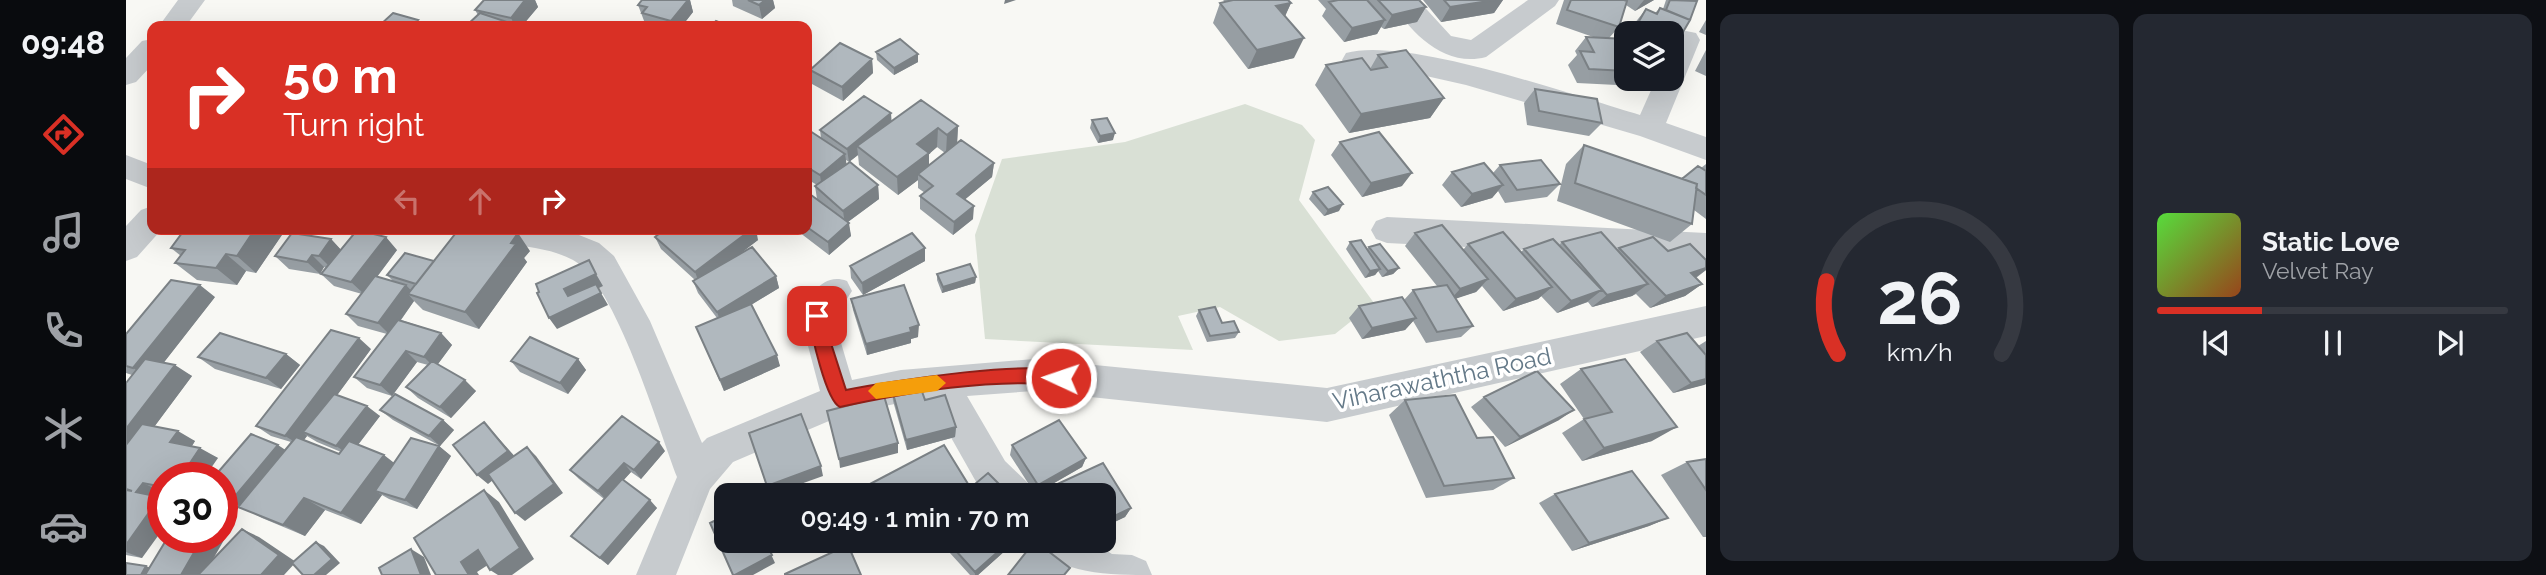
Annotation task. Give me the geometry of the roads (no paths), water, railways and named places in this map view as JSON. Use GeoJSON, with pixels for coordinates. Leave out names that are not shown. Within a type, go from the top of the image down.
{"type":"FeatureCollection","features":[{"type":"Feature","properties":{"kind":"street"},"geometry":{"type":"LineString","coordinates":[[176,21],[192,0]]}},
{"type":"Feature","properties":{"kind":"street"},"geometry":{"type":"LineString","coordinates":[[1403,0],[1443,44],[1476,50],[1546,0]]}},
{"type":"Feature","properties":{"kind":"street"},"geometry":{"type":"LineString","coordinates":[[1684,45],[1686,40]]}},
{"type":"Feature","properties":{"kind":"street"},"geometry":{"type":"LineString","coordinates":[[126,75],[147,53]]}},
{"type":"Feature","properties":{"kind":"street"},"geometry":{"type":"LineString","coordinates":[[1356,60],[1404,61],[1466,75],[1648,128],[1706,149]]}},
{"type":"Feature","properties":{"kind":"street"},"geometry":{"type":"LineString","coordinates":[[1648,128],[1664,91]]}},
{"type":"Feature","properties":{"kind":"street"},"geometry":{"type":"LineString","coordinates":[[126,167],[147,175]]}},
{"type":"Feature","properties":{"kind":"street"},"geometry":{"type":"LineString","coordinates":[[126,248],[147,225]]}},
{"type":"Feature","properties":{"kind":"street"},"geometry":{"type":"LineString","coordinates":[[1387,230],[1706,246]]}},
{"type":"Feature","properties":{"kind":"street"},"geometry":{"type":"LineString","coordinates":[[535,235],[589,253],[625,299],[695,477],[657,575]]}},
{"type":"Feature","properties":{"kind":"street"},"geometry":{"type":"LineString","coordinates":[[835,291],[817,316],[840,399]]}},
{"type":"Feature","properties":{"kind":"street","name":"Viharawaththa Road"},"geometry":{"type":"LineString","coordinates":[[695,477],[720,450],[840,399],[901,386],[1034,375],[1327,405],[1706,321]]}},
{"type":"Feature","properties":{"kind":"street"},"geometry":{"type":"LineString","coordinates":[[901,386],[948,397],[992,474],[1001,483]]}},
{"type":"Feature","properties":{"kind":"street"},"geometry":{"type":"LineString","coordinates":[[1075,553],[1107,574],[1132,575]]}}]}
